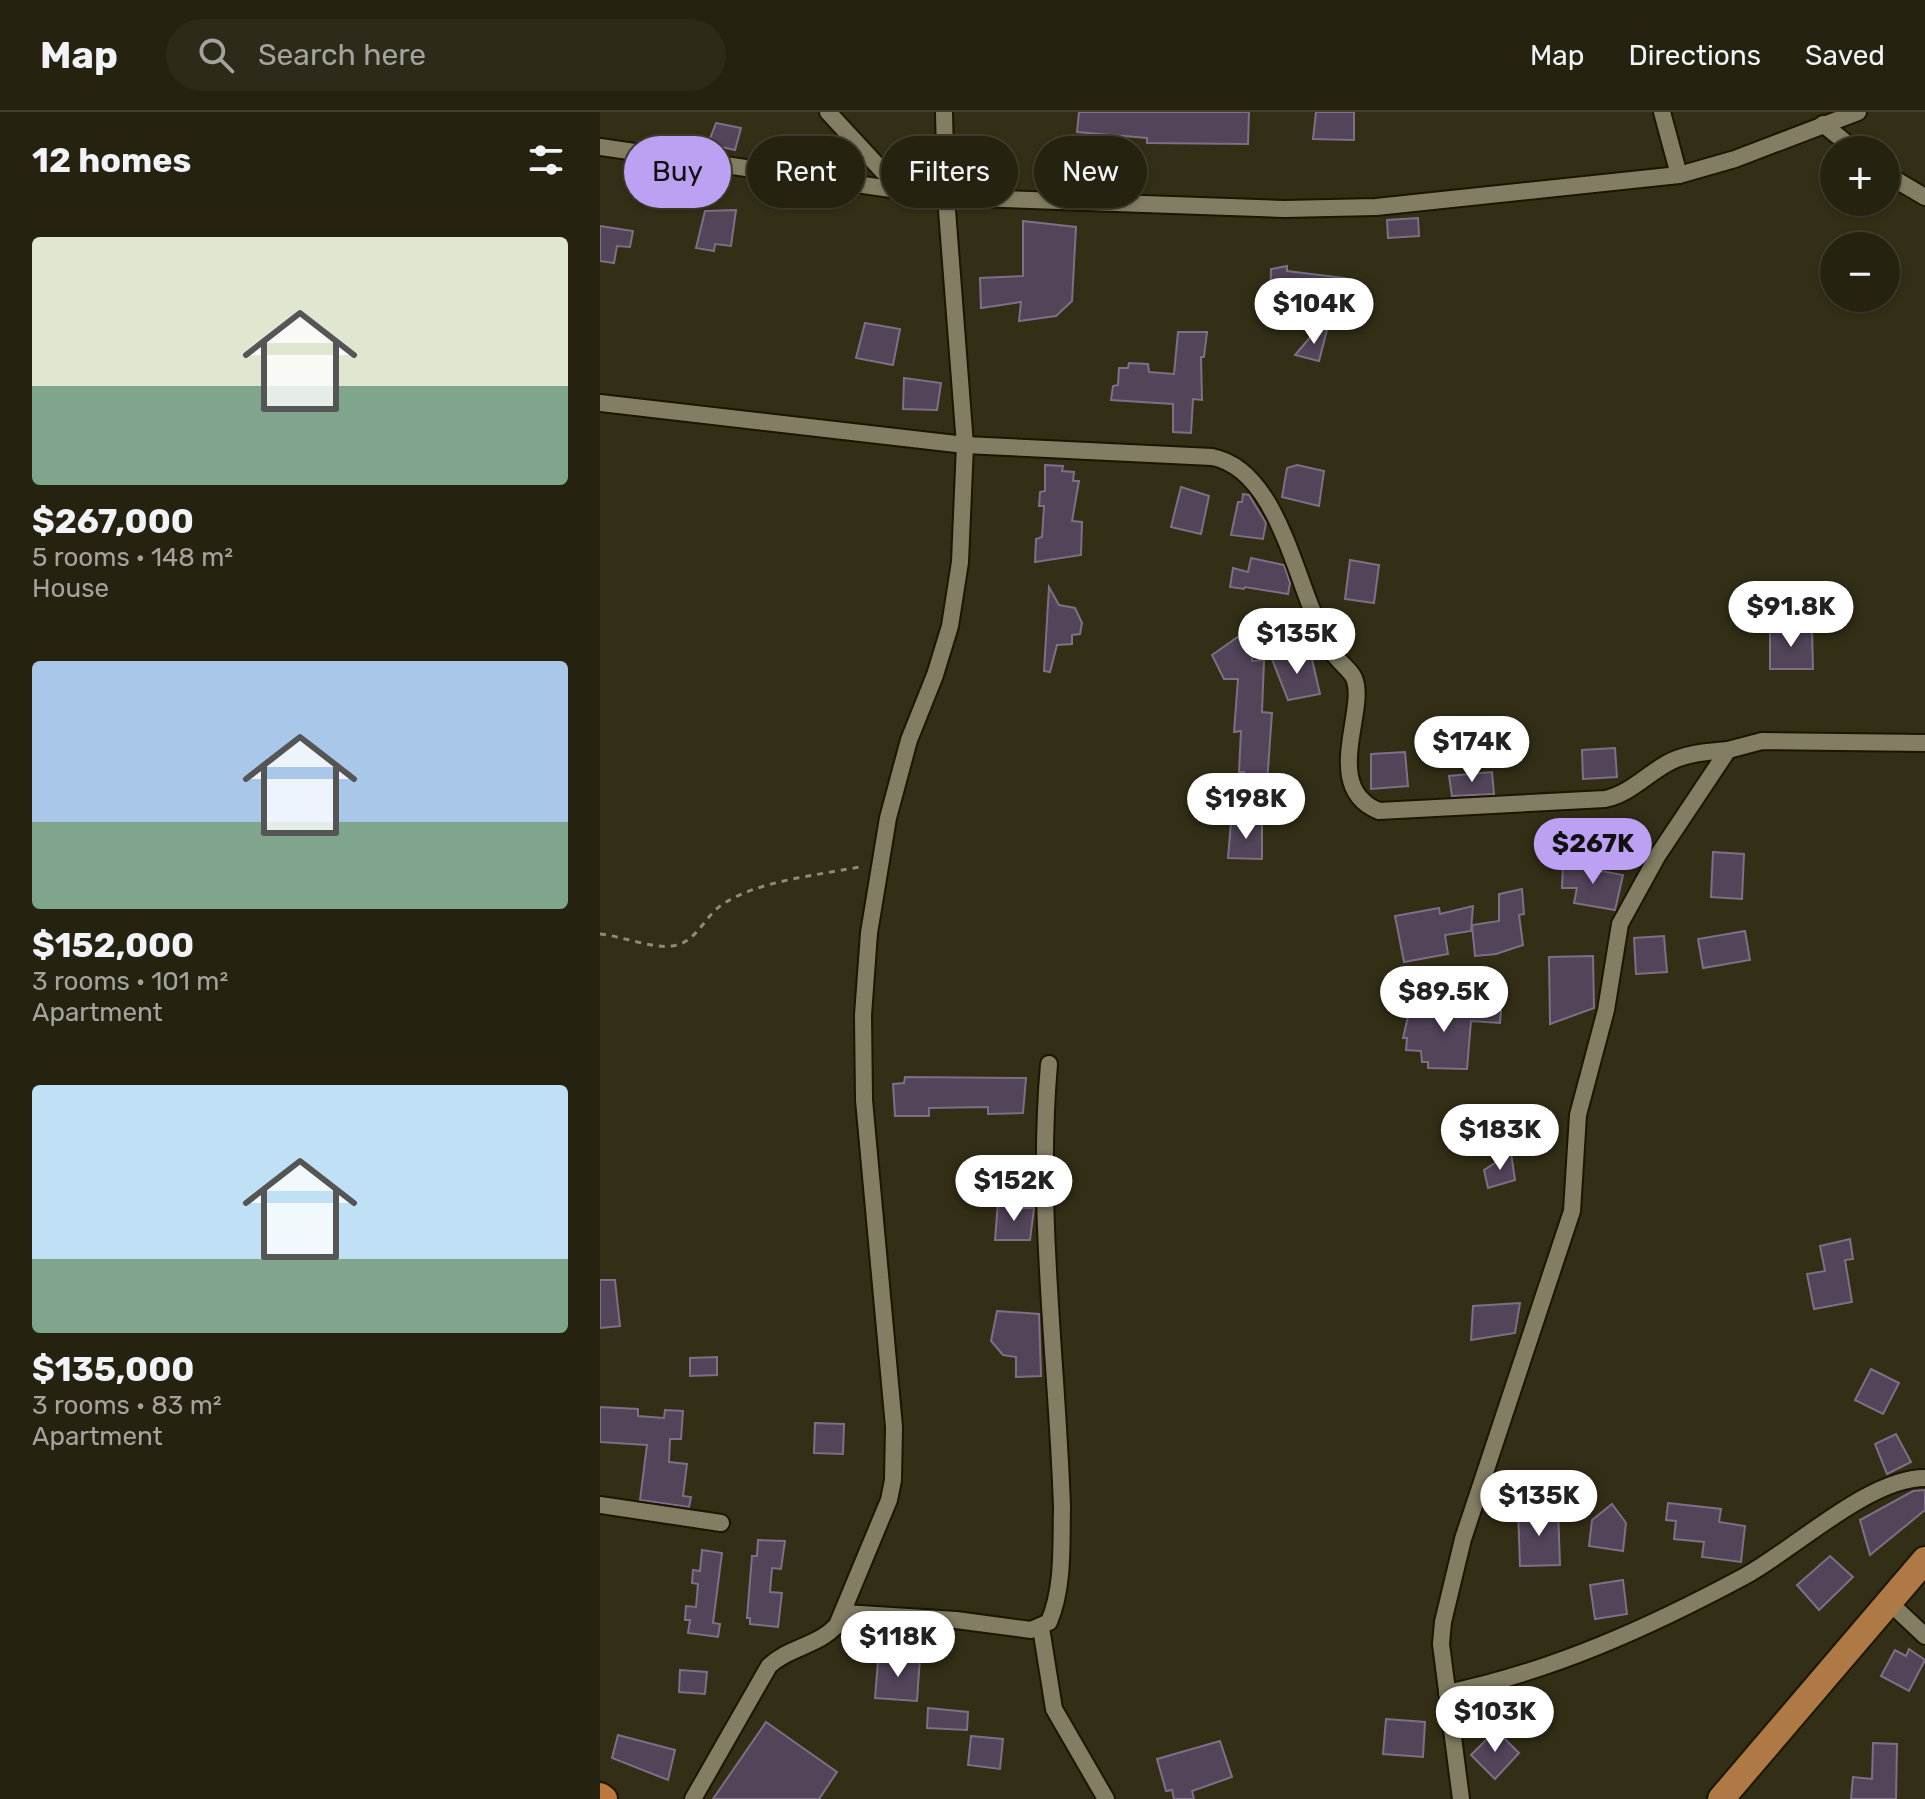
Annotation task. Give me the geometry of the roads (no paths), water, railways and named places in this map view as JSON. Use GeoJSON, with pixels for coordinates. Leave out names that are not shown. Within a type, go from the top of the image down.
{"type":"FeatureCollection","features":[{"type":"Feature","properties":{"kind":"main road"},"geometry":{"type":"LineString","coordinates":[[1721,1799],[1925,1560]]}},
{"type":"Feature","properties":{"kind":"street"},"geometry":{"type":"LineString","coordinates":[[828,112],[881,169]]}},
{"type":"Feature","properties":{"kind":"street"},"geometry":{"type":"LineString","coordinates":[[944,112],[945,136]]}},
{"type":"Feature","properties":{"kind":"street"},"geometry":{"type":"LineString","coordinates":[[1662,112],[1679,175]]}},
{"type":"Feature","properties":{"kind":"street"},"geometry":{"type":"LineString","coordinates":[[1018,200],[1284,209],[1376,207],[1679,175],[1735,159],[1858,112]]}},
{"type":"Feature","properties":{"kind":"street"},"geometry":{"type":"LineString","coordinates":[[1823,124],[1838,136]]}},
{"type":"Feature","properties":{"kind":"street"},"geometry":{"type":"LineString","coordinates":[[600,147],[881,188]]}},
{"type":"Feature","properties":{"kind":"street"},"geometry":{"type":"LineString","coordinates":[[1900,182],[1925,197]]}},
{"type":"Feature","properties":{"kind":"street"},"geometry":{"type":"LineString","coordinates":[[693,1799],[769,1666],[786,1654],[828,1635],[844,1613],[883,1519],[893,1480],[894,1427],[863,1058],[869,933],[880,863],[900,771],[950,626],[960,562],[965,445],[947,208]]}},
{"type":"Feature","properties":{"kind":"street"},"geometry":{"type":"LineString","coordinates":[[600,403],[965,445],[1212,457],[1229,462],[1251,479],[1268,504],[1332,652],[1353,676],[1356,694],[1349,746],[1352,781],[1358,794],[1371,808],[1394,812],[1605,799],[1625,793],[1669,762],[1694,754],[1728,750],[1749,742],[1925,743]]}},
{"type":"Feature","properties":{"kind":"street"},"geometry":{"type":"LineString","coordinates":[[1461,1799],[1441,1644],[1443,1622],[1481,1479],[1572,1211],[1578,1115],[1606,1010],[1620,924],[1658,855],[1728,750]]}},
{"type":"Feature","properties":{"kind":"street"},"geometry":{"type":"LineString","coordinates":[[844,1613],[956,1620],[1031,1630],[1049,1622],[1055,1602],[1062,1507],[1044,1228],[1044,1113],[1049,1064]]}},
{"type":"Feature","properties":{"kind":"street"},"geometry":{"type":"LineString","coordinates":[[1447,1693],[1538,1670],[1605,1645],[1748,1575],[1890,1485],[1925,1478]]}},
{"type":"Feature","properties":{"kind":"street"},"geometry":{"type":"LineString","coordinates":[[600,1505],[721,1523]]}},
{"type":"Feature","properties":{"kind":"street"},"geometry":{"type":"LineString","coordinates":[[1890,1603],[1925,1636]]}},
{"type":"Feature","properties":{"kind":"street"},"geometry":{"type":"LineString","coordinates":[[1041,1628],[1054,1709],[1106,1799]]}}]}
